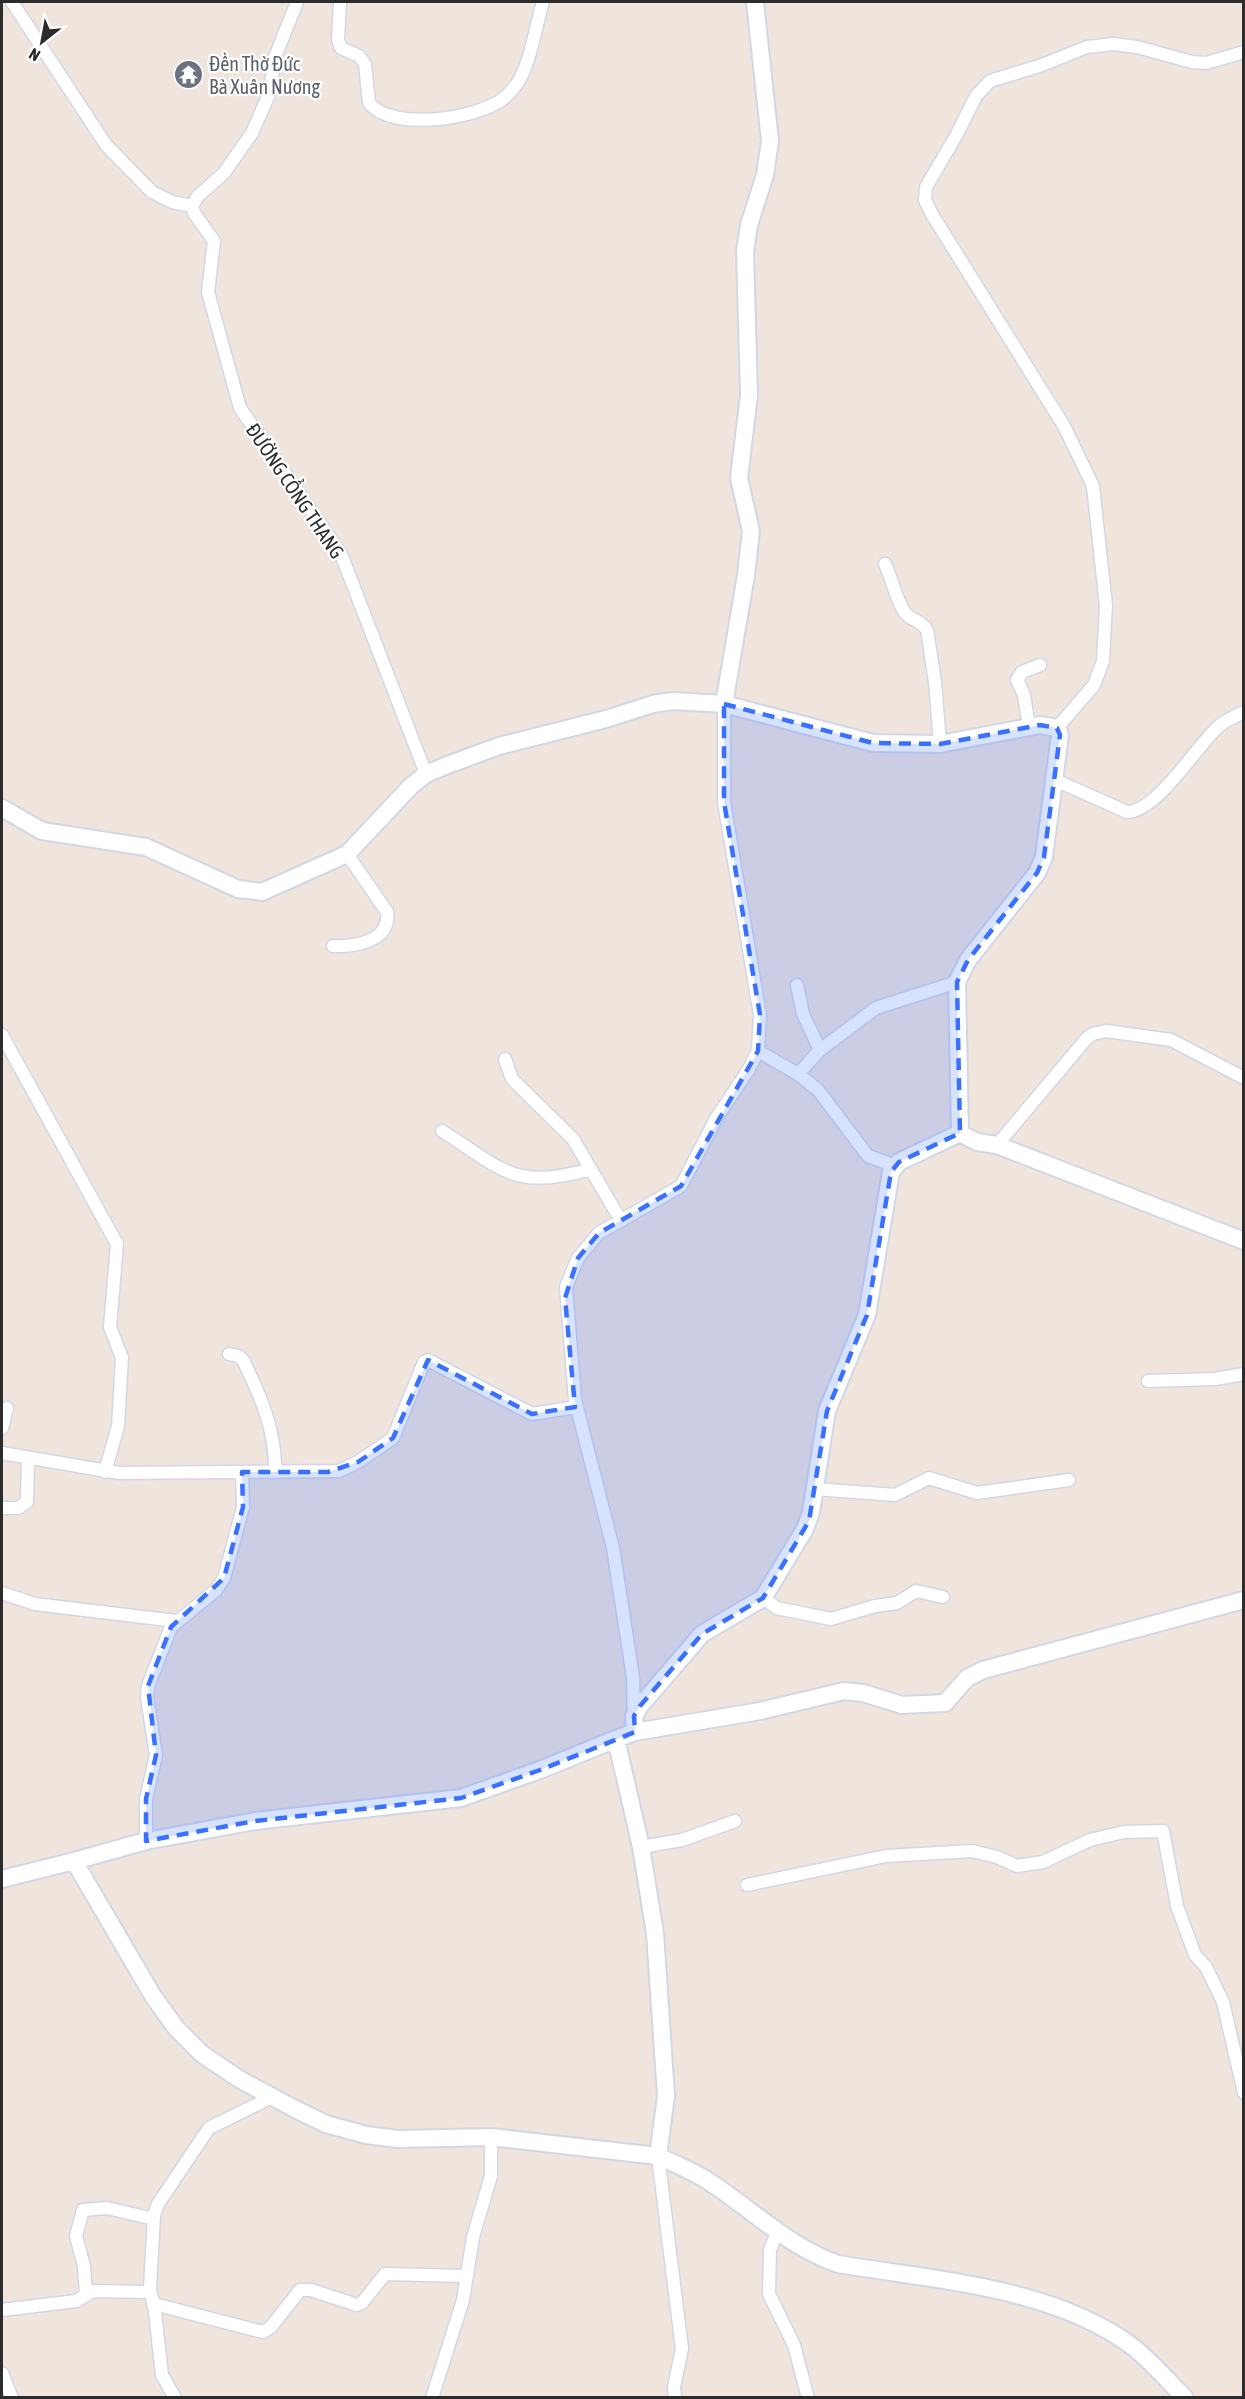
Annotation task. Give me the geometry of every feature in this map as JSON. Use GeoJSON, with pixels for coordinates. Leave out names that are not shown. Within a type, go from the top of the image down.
{"type":"FeatureCollection","features":[{"type":"Feature","properties":{"kind":"street"},"geometry":{"type":"LineString","coordinates":[[12,2],[106,145],[152,192],[172,202],[192,206],[198,196],[224,173],[252,133],[270,92],[275,57],[297,2]]}},
{"type":"Feature","properties":{"kind":"street"},"geometry":{"type":"LineString","coordinates":[[340,2],[338,40],[341,48],[359,56],[366,64],[369,103],[373,108],[400,118],[431,119],[457,117],[503,99],[518,82],[543,2]]}},
{"type":"Feature","properties":{"kind":"street"},"geometry":{"type":"LineString","coordinates":[[634,1724],[633,1677],[613,1548],[576,1407],[566,1287],[585,1248],[599,1233],[681,1186],[717,1118],[758,1051],[760,1015],[724,802],[724,704],[746,575],[751,531],[738,478],[749,395],[745,251],[749,225],[765,175],[770,141],[755,2]]}},
{"type":"Feature","properties":{"kind":"street"},"geometry":{"type":"LineString","coordinates":[[1057,728],[1094,685],[1103,661],[1106,606],[1093,486],[1064,426],[933,216],[925,200],[926,187],[976,96],[990,81],[1042,65],[1087,47],[1113,44],[1137,47],[1192,62],[1206,63],[1244,52]]}},
{"type":"Feature","properties":{"kind":"street","name":"ĐƯỜNG CỔNG THANG"},"geometry":{"type":"LineString","coordinates":[[192,206],[194,213],[214,241],[208,292],[240,408],[341,554],[426,774]]}},
{"type":"Feature","properties":{"kind":"street"},"geometry":{"type":"LineString","coordinates":[[885,564],[904,611],[910,618],[923,624],[927,630],[935,682],[940,744]]}},
{"type":"Feature","properties":{"kind":"street"},"geometry":{"type":"LineString","coordinates":[[1029,727],[1026,702],[1017,680],[1022,672],[1040,665]]}},
{"type":"Feature","properties":{"kind":"street"},"geometry":{"type":"LineString","coordinates":[[2,808],[42,831],[146,847],[253,892],[270,890],[347,854],[411,786],[426,774],[499,746],[606,719],[653,704],[672,701],[724,704],[873,743],[940,744],[1040,725],[1057,728]]}},
{"type":"Feature","properties":{"kind":"street"},"geometry":{"type":"LineString","coordinates":[[1055,780],[1126,812],[1135,811],[1174,780],[1218,727],[1244,712]]}},
{"type":"Feature","properties":{"kind":"street"},"geometry":{"type":"LineString","coordinates":[[960,1133],[957,982],[968,960],[1037,873],[1047,841],[1060,735],[1057,728]]}},
{"type":"Feature","properties":{"kind":"street"},"geometry":{"type":"LineString","coordinates":[[333,946],[363,944],[379,934],[388,918],[387,912],[347,854]]}},
{"type":"Feature","properties":{"kind":"street"},"geometry":{"type":"LineString","coordinates":[[798,1074],[820,1050],[881,1006],[957,982]]}},
{"type":"Feature","properties":{"kind":"street"},"geometry":{"type":"LineString","coordinates":[[797,985],[803,1014],[820,1050]]}},
{"type":"Feature","properties":{"kind":"street"},"geometry":{"type":"LineString","coordinates":[[997,1145],[1087,1038],[1099,1032],[1171,1040],[1244,1078]]}},
{"type":"Feature","properties":{"kind":"street"},"geometry":{"type":"LineString","coordinates":[[2,1035],[117,1244],[110,1327],[122,1359],[118,1426],[105,1472]]}},
{"type":"Feature","properties":{"kind":"street"},"geometry":{"type":"LineString","coordinates":[[758,1051],[798,1074],[828,1100],[868,1156],[895,1166]]}},
{"type":"Feature","properties":{"kind":"street"},"geometry":{"type":"LineString","coordinates":[[505,1059],[512,1079],[568,1131],[620,1219]]}},
{"type":"Feature","properties":{"kind":"street"},"geometry":{"type":"LineString","coordinates":[[442,1131],[509,1174],[523,1178],[556,1178],[591,1169]]}},
{"type":"Feature","properties":{"kind":"street"},"geometry":{"type":"LineString","coordinates":[[960,1133],[977,1142],[997,1145],[1244,1242]]}},
{"type":"Feature","properties":{"kind":"street"},"geometry":{"type":"LineString","coordinates":[[2,1880],[146,1841],[255,1821],[461,1798],[540,1770],[616,1739],[634,1724],[702,1634],[763,1598],[805,1529],[811,1512],[827,1411],[867,1315],[889,1179],[895,1166],[905,1158],[960,1133]]}},
{"type":"Feature","properties":{"kind":"street"},"geometry":{"type":"LineString","coordinates":[[229,1354],[243,1360],[265,1408],[273,1436],[275,1472]]}},
{"type":"Feature","properties":{"kind":"street"},"geometry":{"type":"LineString","coordinates":[[2,1453],[105,1472],[339,1471],[390,1442],[396,1433],[424,1362],[428,1360],[532,1414],[576,1407]]}},
{"type":"Feature","properties":{"kind":"street"},"geometry":{"type":"LineString","coordinates":[[1148,1381],[1215,1379],[1244,1374]]}},
{"type":"Feature","properties":{"kind":"street"},"geometry":{"type":"LineString","coordinates":[[2,1428],[7,1408]]}},
{"type":"Feature","properties":{"kind":"street"},"geometry":{"type":"LineString","coordinates":[[2,1508],[18,1508],[27,1502],[28,1457]]}},
{"type":"Feature","properties":{"kind":"street"},"geometry":{"type":"LineString","coordinates":[[146,1841],[146,1799],[156,1755],[147,1692],[167,1635],[176,1622],[216,1590],[224,1578],[243,1507],[242,1472]]}},
{"type":"Feature","properties":{"kind":"street"},"geometry":{"type":"LineString","coordinates":[[815,1489],[895,1495],[929,1478],[977,1493],[1069,1480]]}},
{"type":"Feature","properties":{"kind":"street"},"geometry":{"type":"LineString","coordinates":[[763,1598],[777,1608],[831,1619],[875,1606],[897,1603],[916,1591],[943,1597]]}},
{"type":"Feature","properties":{"kind":"street"},"geometry":{"type":"LineString","coordinates":[[2,1593],[35,1604],[176,1622]]}},
{"type":"Feature","properties":{"kind":"street"},"geometry":{"type":"LineString","coordinates":[[634,1724],[760,1711],[844,1691],[902,1705],[945,1703],[967,1678],[983,1670],[1244,1600]]}},
{"type":"Feature","properties":{"kind":"street"},"geometry":{"type":"LineString","coordinates":[[616,1739],[641,1847],[655,1933],[666,2096],[658,2156],[682,2349],[674,2387],[675,2397]]}},
{"type":"Feature","properties":{"kind":"street"},"geometry":{"type":"LineString","coordinates":[[641,1847],[682,1840],[735,1821]]}},
{"type":"Feature","properties":{"kind":"street"},"geometry":{"type":"LineString","coordinates":[[747,1885],[886,1856],[972,1851],[997,1857],[1017,1866],[1043,1862],[1090,1840],[1125,1832],[1163,1832],[1177,1906],[1195,1955],[1206,1967],[1223,2002],[1244,2093]]}},
{"type":"Feature","properties":{"kind":"street"},"geometry":{"type":"LineString","coordinates":[[74,1861],[153,1996],[176,2028],[202,2054],[240,2079],[326,2124],[366,2135],[398,2139],[491,2138],[658,2156],[708,2181],[805,2251],[837,2264],[1022,2295],[1045,2302],[1132,2346],[1185,2397]]}},
{"type":"Feature","properties":{"kind":"street"},"geometry":{"type":"LineString","coordinates":[[175,2397],[162,2375],[152,2298],[154,2220],[158,2204],[167,2187],[207,2130],[272,2097]]}},
{"type":"Feature","properties":{"kind":"street"},"geometry":{"type":"LineString","coordinates":[[432,2397],[461,2310],[473,2237],[491,2176],[491,2138]]}},
{"type":"Feature","properties":{"kind":"street"},"geometry":{"type":"LineString","coordinates":[[86,2294],[84,2266],[76,2236],[83,2210],[106,2208],[154,2220]]}},
{"type":"Feature","properties":{"kind":"street"},"geometry":{"type":"LineString","coordinates":[[778,2230],[770,2250],[769,2294],[792,2342],[808,2397]]}},
{"type":"Feature","properties":{"kind":"street"},"geometry":{"type":"LineString","coordinates":[[2,2310],[50,2307],[79,2301],[93,2291],[152,2298],[263,2332],[271,2327],[300,2290],[310,2290],[357,2305],[362,2303],[384,2274],[467,2276]]}},
{"type":"Feature","properties":{"kind":"street"},"geometry":{"type":"LineString","coordinates":[[2,2373],[12,2397]]}},
{"type":"Feature","properties":{"kind":"highlighted area"},"geometry":{"type":"Polygon","coordinates":[[[724,704],[873,743],[940,744],[1040,725],[1057,728],[1060,735],[1044,857],[1037,873],[968,960],[957,982],[960,1133],[899,1162],[891,1172],[867,1315],[827,1411],[809,1521],[763,1598],[702,1634],[640,1706],[634,1716],[635,1732],[540,1770],[461,1798],[255,1821],[146,1841],[146,1799],[156,1755],[148,1686],[171,1627],[224,1578],[243,1507],[242,1472],[328,1472],[358,1462],[393,1438],[428,1360],[532,1414],[575,1407],[565,1298],[578,1258],[599,1233],[681,1186],[758,1051],[760,1015],[724,802],[724,704]]]}},
{"type":"Feature","properties":{"kind":"place","name":"Đền Thờ Đức Bà Xuân Nương"},"geometry":{"type":"Point","coordinates":[188,75]}}]}
